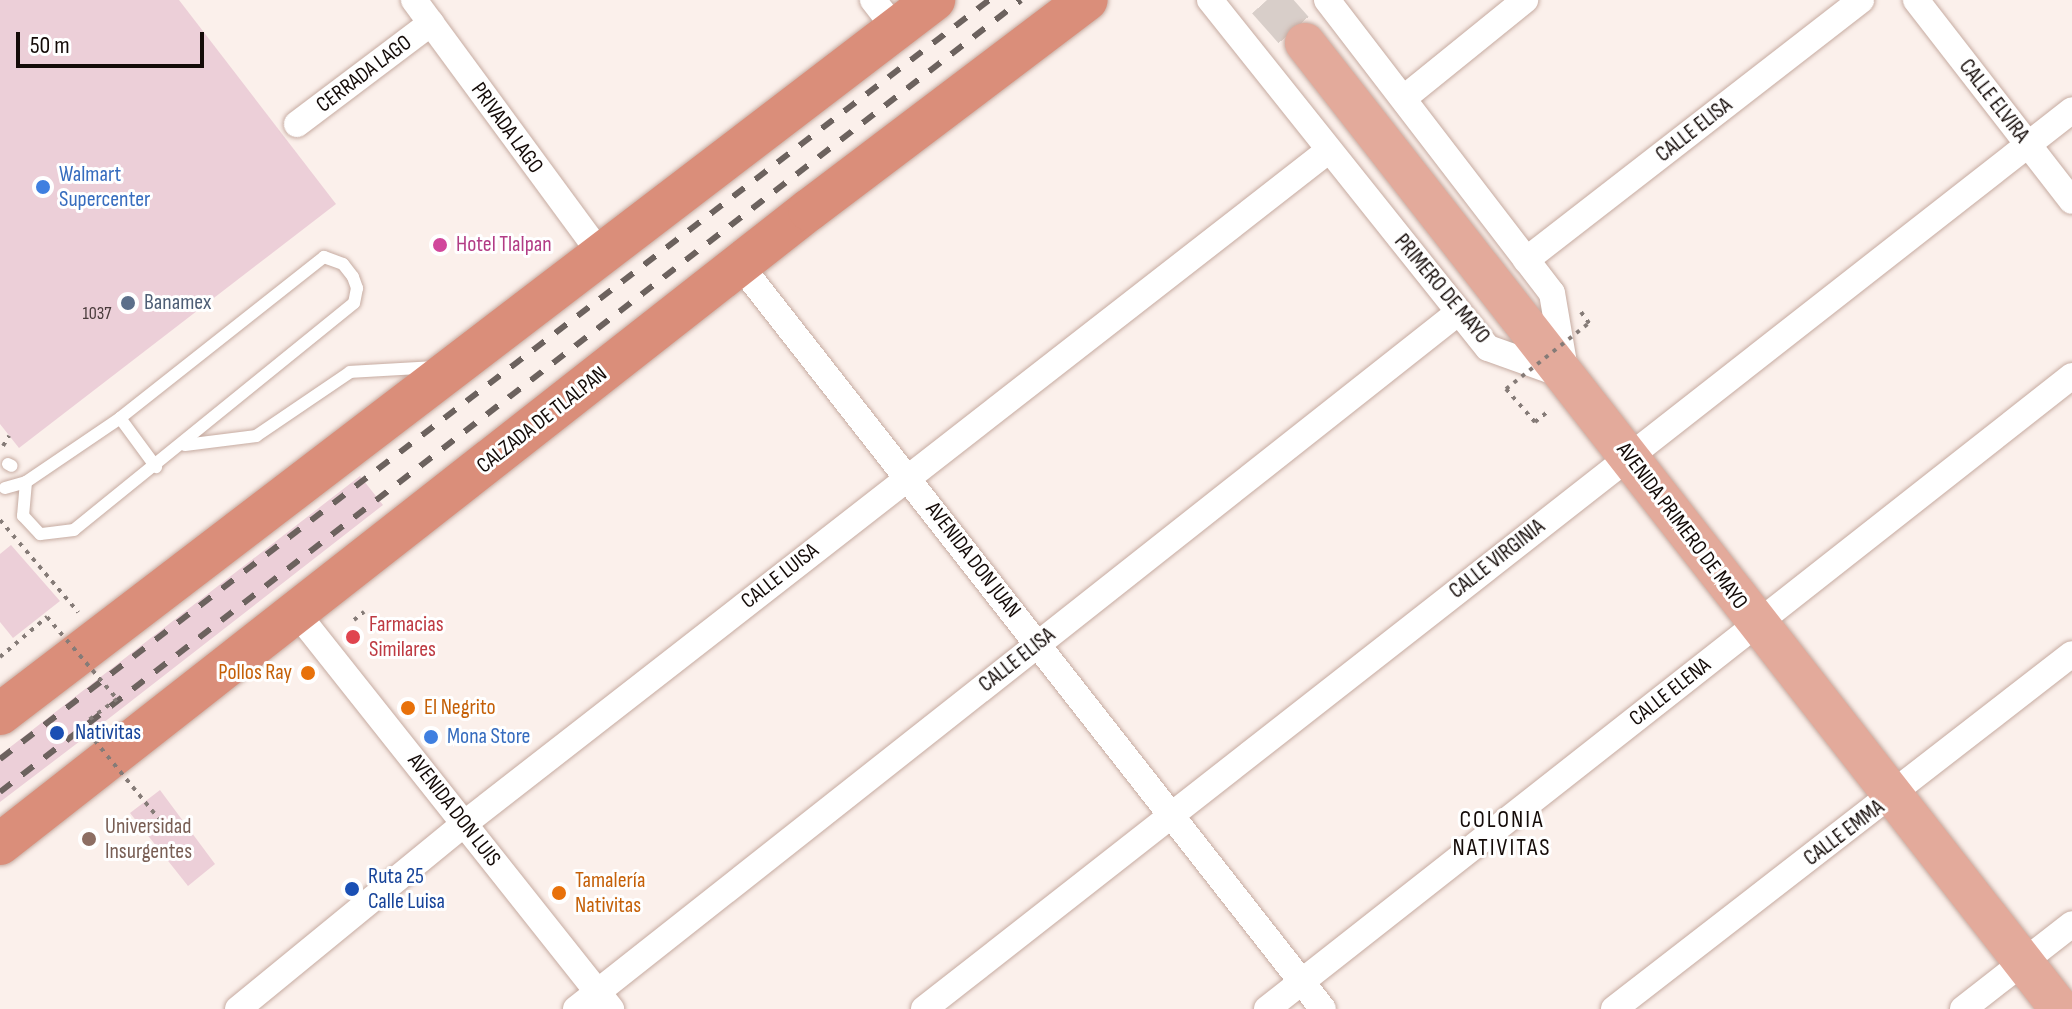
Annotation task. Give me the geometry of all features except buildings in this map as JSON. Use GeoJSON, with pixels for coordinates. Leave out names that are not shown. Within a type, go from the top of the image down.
{"type":"FeatureCollection","features":[{"type":"Feature","properties":{"kind":"highway"},"geometry":{"type":"LineString","coordinates":[[4,702],[457,366],[601,255],[885,15],[934,0]]}},
{"type":"Feature","properties":{"kind":"highway","name":"CALZADA DE TLALPAN"},"geometry":{"type":"LineString","coordinates":[[0,844],[740,265],[1087,0]]}},
{"type":"Feature","properties":{"kind":"main road","name":"AVENIDA PRIMERO DE MAYO"},"geometry":{"type":"LineString","coordinates":[[1305,43],[2060,1009]]}},
{"type":"Feature","properties":{"kind":"street","name":"PRIVADA LAGO"},"geometry":{"type":"LineString","coordinates":[[414,0],[601,255]]}},
{"type":"Feature","properties":{"kind":"street","name":"PRIMERO DE MAYO"},"geometry":{"type":"LineString","coordinates":[[1210,0],[1488,348],[1566,376]]}},
{"type":"Feature","properties":{"kind":"street"},"geometry":{"type":"LineString","coordinates":[[1327,0],[1552,293],[1566,376]]}},
{"type":"Feature","properties":{"kind":"street"},"geometry":{"type":"LineString","coordinates":[[1404,98],[1525,0]]}},
{"type":"Feature","properties":{"kind":"street","name":"CALLE ELISA"},"geometry":{"type":"LineString","coordinates":[[1526,260],[1861,0]]}},
{"type":"Feature","properties":{"kind":"street","name":"CALLE ELVIRA"},"geometry":{"type":"LineString","coordinates":[[1916,0],[2072,201]]}},
{"type":"Feature","properties":{"kind":"street","name":"CERRADA LAGO"},"geometry":{"type":"LineString","coordinates":[[297,124],[431,23]]}},
{"type":"Feature","properties":{"kind":"street","name":"CALLE VIRGINIA"},"geometry":{"type":"LineString","coordinates":[[924,1009],[2072,110]]}},
{"type":"Feature","properties":{"kind":"street","name":"CALLE LUISA"},"geometry":{"type":"LineString","coordinates":[[238,1009],[464,824],[1328,151]]}},
{"type":"Feature","properties":{"kind":"street","name":"AVENIDA DON JUAN"},"geometry":{"type":"LineString","coordinates":[[740,265],[1323,1009]]}},
{"type":"Feature","properties":{"kind":"street","name":"CALLE ELISA"},"geometry":{"type":"LineString","coordinates":[[576,1009],[605,1000],[1038,643],[1459,312]]}},
{"type":"Feature","properties":{"kind":"street","name":"CALLE ELENA"},"geometry":{"type":"LineString","coordinates":[[1267,1009],[2072,376]]}},
{"type":"Feature","properties":{"kind":"street","name":"AVENIDA DON LUIS"},"geometry":{"type":"LineString","coordinates":[[296,612],[605,1000]]}},
{"type":"Feature","properties":{"kind":"street","name":"CALLE EMMA"},"geometry":{"type":"LineString","coordinates":[[1614,1009],[2072,654]]}},
{"type":"Feature","properties":{"kind":"street"},"geometry":{"type":"LineString","coordinates":[[1963,1009],[2072,924]]}},
{"type":"Feature","properties":{"kind":"lane"},"geometry":{"type":"LineString","coordinates":[[5,488],[26,482],[120,418],[309,265],[324,257],[343,264],[357,288],[354,303],[156,467],[74,530],[57,535],[40,534],[23,516],[26,482]]}},
{"type":"Feature","properties":{"kind":"lane"},"geometry":{"type":"LineString","coordinates":[[183,445],[256,436],[350,372],[457,366]]}},
{"type":"Feature","properties":{"kind":"lane"},"geometry":{"type":"LineString","coordinates":[[120,418],[156,467]]}},
{"type":"Feature","properties":{"kind":"path"},"geometry":{"type":"LineString","coordinates":[[1535,422],[1506,389],[1589,323]]}},
{"type":"Feature","properties":{"kind":"path"},"geometry":{"type":"LineString","coordinates":[[0,520],[55,586]]}},
{"type":"Feature","properties":{"kind":"path"},"geometry":{"type":"LineString","coordinates":[[354,620],[364,612]]}},
{"type":"Feature","properties":{"kind":"path"},"geometry":{"type":"LineString","coordinates":[[0,657],[47,617],[117,699],[82,725],[163,824]]}},
{"type":"Feature","properties":{"kind":"tunnel"},"geometry":{"type":"LineString","coordinates":[[1267,0],[1305,43]]}},
{"type":"Feature","properties":{"kind":"railway"},"geometry":{"type":"LineString","coordinates":[[0,759],[989,0]]}},
{"type":"Feature","properties":{"kind":"railway"},"geometry":{"type":"LineString","coordinates":[[0,792],[1021,0]]}},
{"type":"Feature","properties":{"kind":"place","name":"Walmart Supercenter"},"geometry":{"type":"Point","coordinates":[43,187]}},
{"type":"Feature","properties":{"kind":"place","name":"Hotel Tlalpan"},"geometry":{"type":"Point","coordinates":[440,245]}},
{"type":"Feature","properties":{"kind":"place","name":"Banamex"},"geometry":{"type":"Point","coordinates":[128,303]}},
{"type":"Feature","properties":{"kind":"place","name":"Farmacias Similares"},"geometry":{"type":"Point","coordinates":[353,637]}},
{"type":"Feature","properties":{"kind":"place","name":"Pollos Ray"},"geometry":{"type":"Point","coordinates":[308,673]}},
{"type":"Feature","properties":{"kind":"place","name":"El Negrito"},"geometry":{"type":"Point","coordinates":[408,708]}},
{"type":"Feature","properties":{"kind":"place","name":"Nativitas"},"geometry":{"type":"Point","coordinates":[57,733]}},
{"type":"Feature","properties":{"kind":"place","name":"Mona Store"},"geometry":{"type":"Point","coordinates":[431,737]}},
{"type":"Feature","properties":{"kind":"place","name":"Universidad Insurgentes"},"geometry":{"type":"Point","coordinates":[89,839]}},
{"type":"Feature","properties":{"kind":"place","name":"Ruta 25 Calle Luisa"},"geometry":{"type":"Point","coordinates":[352,889]}},
{"type":"Feature","properties":{"kind":"place","name":"Tamalería Nativitas"},"geometry":{"type":"Point","coordinates":[559,893]}},
{"type":"Feature","properties":{"kind":"district","name":"COLONIA NATIVITAS"},"geometry":{"type":"Point","coordinates":[1502,834]}}]}
